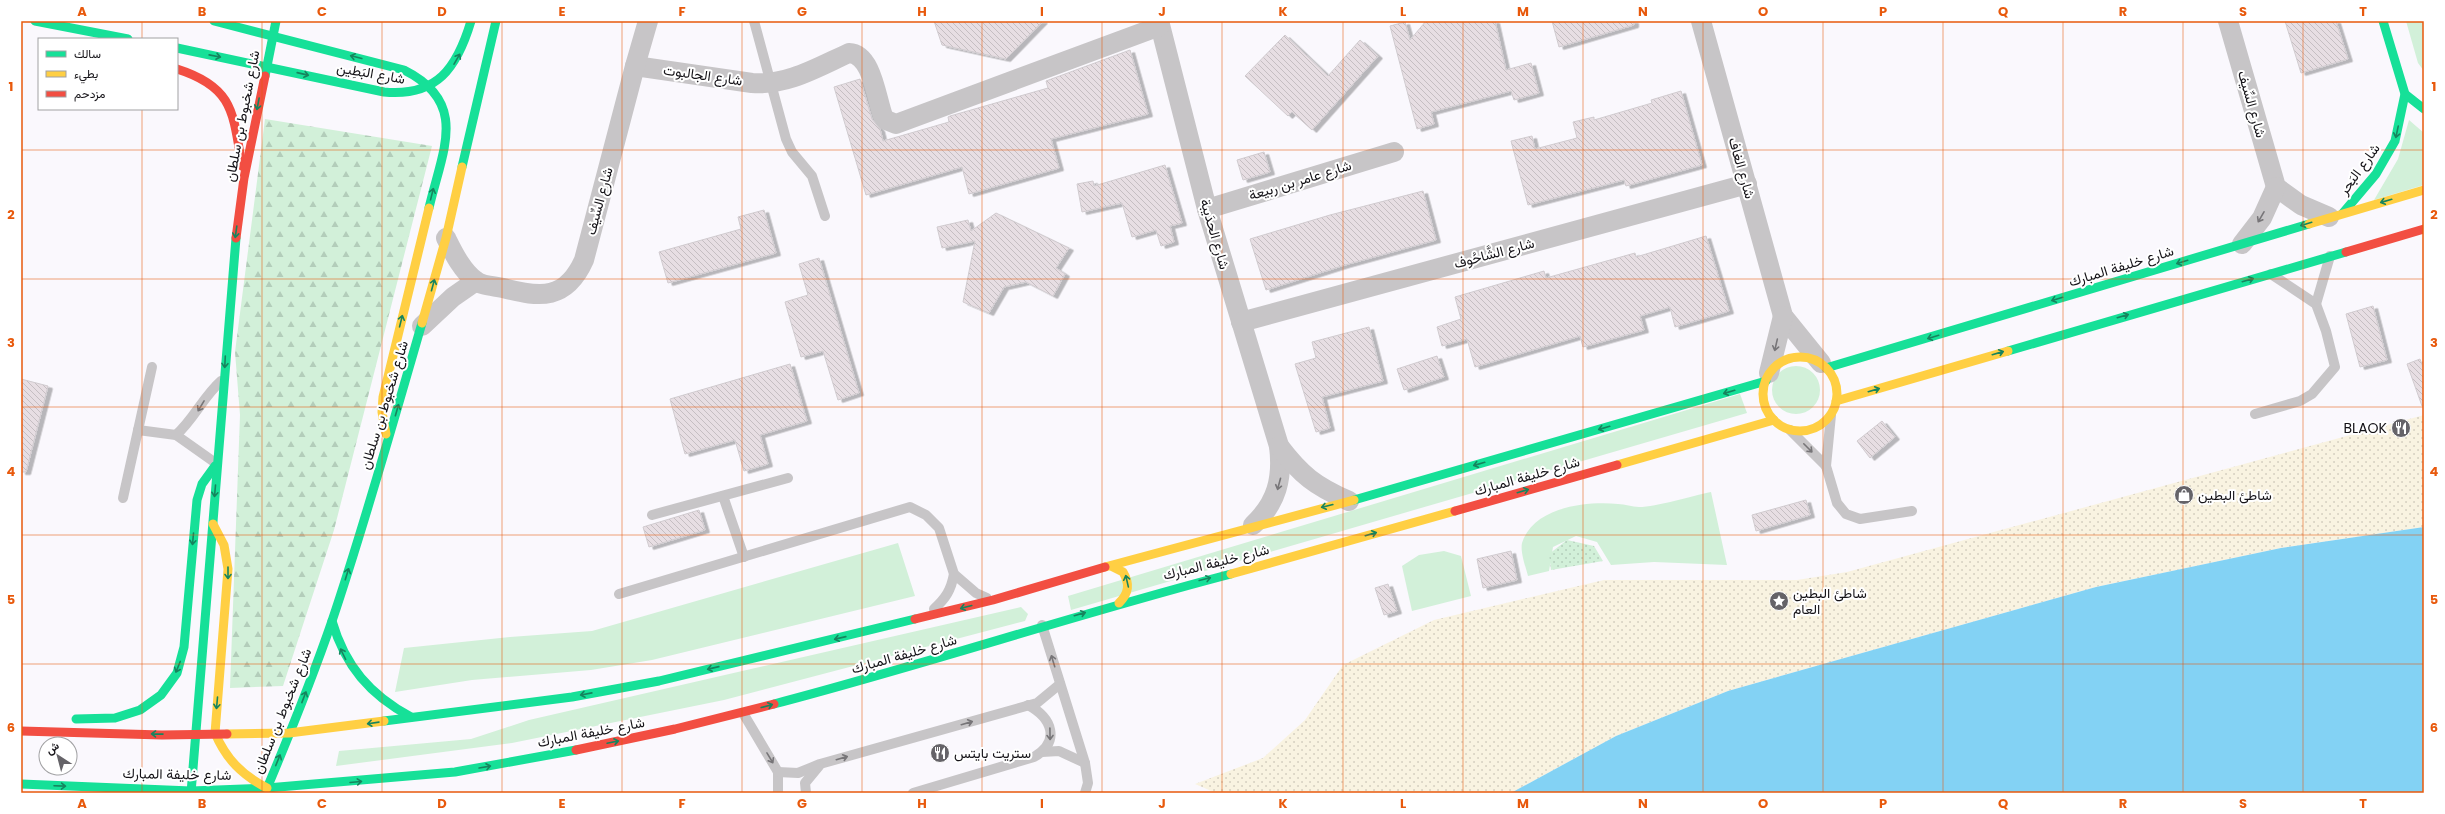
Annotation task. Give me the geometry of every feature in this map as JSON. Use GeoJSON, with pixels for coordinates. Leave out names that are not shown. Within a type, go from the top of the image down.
{"type":"FeatureCollection","features":[{"type":"Feature","properties":{"kind":"street"},"geometry":{"type":"LineString","coordinates":[[34,21],[95,36],[117,38]]}},
{"type":"Feature","properties":{"kind":"street","name":"شارع البَطِين"},"geometry":{"type":"LineString","coordinates":[[178,48],[395,95],[418,92],[430,86],[411,73],[397,67],[214,21]]}},
{"type":"Feature","properties":{"kind":"street","name":"شارع شخبوط بن سلطان"},"geometry":{"type":"LineString","coordinates":[[191,792],[229,303],[244,178],[265,66],[276,21]]}},
{"type":"Feature","properties":{"kind":"street"},"geometry":{"type":"LineString","coordinates":[[388,441],[383,427],[383,397],[447,131],[447,114],[438,93],[430,86],[450,70],[456,62],[467,38],[471,21]]}},
{"type":"Feature","properties":{"kind":"street","name":"شارع شخبوط بن سلطان"},"geometry":{"type":"LineString","coordinates":[[266,791],[304,699],[332,621],[388,441],[446,238],[496,21]]}},
{"type":"Feature","properties":{"kind":"street","name":"شارع السِّيف"},"geometry":{"type":"LineString","coordinates":[[476,281],[531,295],[548,295],[564,288],[577,276],[584,260],[648,21]]}},
{"type":"Feature","properties":{"kind":"street","name":"شارع الغاف"},"geometry":{"type":"LineString","coordinates":[[1701,21],[1783,316],[1824,366]]}},
{"type":"Feature","properties":{"kind":"street","name":"شارع السِّيف"},"geometry":{"type":"LineString","coordinates":[[2228,21],[2276,187]]}},
{"type":"Feature","properties":{"kind":"street","name":"شارع البَحر"},"geometry":{"type":"LineString","coordinates":[[2336,215],[2376,174],[2395,141],[2405,94],[2384,21]]}},
{"type":"Feature","properties":{"kind":"street","name":"شارع الجالبوت"},"geometry":{"type":"LineString","coordinates":[[635,66],[752,83],[771,83],[792,78],[849,53],[860,55],[867,64],[883,116],[890,123],[896,124],[1160,23]]}},
{"type":"Feature","properties":{"kind":"street","name":"شارع الحدَيبة"},"geometry":{"type":"LineString","coordinates":[[1160,23],[1207,209],[1279,446],[1281,465],[1278,488],[1270,506],[1253,525]]}},
{"type":"Feature","properties":{"kind":"street"},"geometry":{"type":"LineString","coordinates":[[178,69],[206,78],[226,99],[232,116],[244,178]]}},
{"type":"Feature","properties":{"kind":"street"},"geometry":{"type":"LineString","coordinates":[[2405,94],[2424,109]]}},
{"type":"Feature","properties":{"kind":"street","name":"شارع عامر بن ربيعة"},"geometry":{"type":"LineString","coordinates":[[1207,209],[1394,152]]}},
{"type":"Feature","properties":{"kind":"street","name":"شارع الشَّاحُوف"},"geometry":{"type":"LineString","coordinates":[[1242,322],[1747,184]]}},
{"type":"Feature","properties":{"kind":"street"},"geometry":{"type":"LineString","coordinates":[[2242,244],[2262,218],[2276,187],[2301,205],[2336,215]]}},
{"type":"Feature","properties":{"kind":"street","name":"شارع خليفة المبارك"},"geometry":{"type":"LineString","coordinates":[[1824,366],[2424,190]]}},
{"type":"Feature","properties":{"kind":"street"},"geometry":{"type":"LineString","coordinates":[[1836,401],[2269,273],[2424,229]]}},
{"type":"Feature","properties":{"kind":"street"},"geometry":{"type":"LineString","coordinates":[[422,326],[453,297],[476,281],[462,265],[446,238]]}},
{"type":"Feature","properties":{"kind":"street","name":"شارع الغاف"},"geometry":{"type":"LineString","coordinates":[[1768,377],[1783,316]]}},
{"type":"Feature","properties":{"kind":"street"},"geometry":{"type":"LineString","coordinates":[[1799,357],[1811,359],[1824,366],[1835,382],[1836,401],[1831,415],[1823,424],[1813,429],[1801,431],[1790,430],[1774,420],[1765,407],[1763,396],[1768,377],[1778,365],[1788,359],[1799,357]]}},
{"type":"Feature","properties":{"kind":"street","name":"شارع خليفة المبارك"},"geometry":{"type":"LineString","coordinates":[[21,731],[196,734],[289,733],[572,697],[659,681],[993,600],[1253,525],[1349,501],[1768,377]]}},
{"type":"Feature","properties":{"kind":"street","name":"شارع خليفة المبارك"},"geometry":{"type":"LineString","coordinates":[[21,784],[191,792],[266,791],[455,772],[591,747],[743,712],[948,656],[1042,625],[1119,603],[1290,557],[1774,420]]}},
{"type":"Feature","properties":{"kind":"street","name":"شارع الحدَيبة"},"geometry":{"type":"LineString","coordinates":[[1279,446],[1304,476],[1321,488],[1349,501]]}},
{"type":"Feature","properties":{"kind":"street"},"geometry":{"type":"LineString","coordinates":[[64,719],[115,718],[128,715],[151,703],[170,684],[182,660],[197,500],[206,477],[217,464]]}},
{"type":"Feature","properties":{"kind":"street"},"geometry":{"type":"LineString","coordinates":[[212,524],[224,546],[228,569],[215,733],[223,751],[234,766],[266,791]]}},
{"type":"Feature","properties":{"kind":"street"},"geometry":{"type":"LineString","coordinates":[[1111,566],[1123,572],[1129,585],[1125,598],[1119,603]]}},
{"type":"Feature","properties":{"kind":"street"},"geometry":{"type":"LineString","coordinates":[[332,621],[341,650],[356,676],[381,700],[411,717]]}},
{"type":"Feature","properties":{"kind":"street"},"geometry":{"type":"LineString","coordinates":[[21,728],[38,721]]}},
{"type":"Feature","properties":{"kind":"street"},"geometry":{"type":"LineString","coordinates":[[427,785],[455,772]]}},
{"type":"Feature","properties":{"kind":"street"},"geometry":{"type":"LineString","coordinates":[[21,790],[26,793]]}},
{"type":"Feature","properties":{"kind":"lane"},"geometry":{"type":"LineString","coordinates":[[754,21],[786,139],[792,152],[812,176],[824,216]]}},
{"type":"Feature","properties":{"kind":"lane"},"geometry":{"type":"LineString","coordinates":[[2316,304],[2330,256]]}},
{"type":"Feature","properties":{"kind":"lane"},"geometry":{"type":"LineString","coordinates":[[2255,414],[2300,401],[2312,394],[2335,367],[2326,331],[2316,304],[2269,273]]}},
{"type":"Feature","properties":{"kind":"lane"},"geometry":{"type":"LineString","coordinates":[[123,498],[152,367]]}},
{"type":"Feature","properties":{"kind":"lane"},"geometry":{"type":"LineString","coordinates":[[176,435],[193,418],[211,391],[224,378]]}},
{"type":"Feature","properties":{"kind":"lane"},"geometry":{"type":"LineString","coordinates":[[1831,415],[1826,466],[1837,503],[1846,514],[1860,519],[1912,511]]}},
{"type":"Feature","properties":{"kind":"lane"},"geometry":{"type":"LineString","coordinates":[[138,430],[176,435],[217,464]]}},
{"type":"Feature","properties":{"kind":"lane"},"geometry":{"type":"LineString","coordinates":[[1790,430],[1826,466]]}},
{"type":"Feature","properties":{"kind":"lane"},"geometry":{"type":"LineString","coordinates":[[652,515],[788,478]]}},
{"type":"Feature","properties":{"kind":"lane"},"geometry":{"type":"LineString","coordinates":[[723,496],[744,557]]}},
{"type":"Feature","properties":{"kind":"lane"},"geometry":{"type":"LineString","coordinates":[[619,594],[910,507],[926,514],[939,528],[954,574],[952,589],[944,600],[923,618]]}},
{"type":"Feature","properties":{"kind":"lane"},"geometry":{"type":"LineString","coordinates":[[954,574],[976,593],[993,600]]}},
{"type":"Feature","properties":{"kind":"lane"},"geometry":{"type":"LineString","coordinates":[[1042,625],[1085,763],[1088,783],[1085,793]]}},
{"type":"Feature","properties":{"kind":"lane"},"geometry":{"type":"LineString","coordinates":[[778,772],[798,773],[820,764],[1028,705],[1047,696],[1060,684]]}},
{"type":"Feature","properties":{"kind":"lane"},"geometry":{"type":"LineString","coordinates":[[913,793],[1034,757],[1042,752],[1050,743],[1049,725],[1040,712],[1028,705]]}},
{"type":"Feature","properties":{"kind":"lane"},"geometry":{"type":"LineString","coordinates":[[743,712],[778,772],[778,793]]}},
{"type":"Feature","properties":{"kind":"lane"},"geometry":{"type":"LineString","coordinates":[[1042,752],[1059,752],[1072,755],[1085,763]]}},
{"type":"Feature","properties":{"kind":"lane"},"geometry":{"type":"LineString","coordinates":[[806,793],[805,783],[820,764]]}},
{"type":"Feature","properties":{"kind":"green space"},"geometry":{"type":"Polygon","coordinates":[[[2406,21],[2424,21],[2424,71],[2418,63],[2406,21]]]}},
{"type":"Feature","properties":{"kind":"green space"},"geometry":{"type":"Polygon","coordinates":[[[265,119],[432,146],[334,530],[283,686],[230,688],[240,415],[235,352],[265,119]]]}},
{"type":"Feature","properties":{"kind":"green space"},"geometry":{"type":"Polygon","coordinates":[[[2409,120],[2424,133],[2424,185],[2374,200],[2398,159],[2409,120]]]}},
{"type":"Feature","properties":{"kind":"green space"},"geometry":{"type":"Polygon","coordinates":[[[1791,366],[1801,366],[1813,373],[1820,385],[1820,395],[1813,407],[1801,414],[1791,414],[1783,410],[1776,403],[1772,395],[1772,385],[1776,377],[1783,370],[1791,366]]]}},
{"type":"Feature","properties":{"kind":"green space"},"geometry":{"type":"Polygon","coordinates":[[[1740,394],[1747,413],[1071,610],[1068,596],[1740,394]]]}},
{"type":"Feature","properties":{"kind":"green space"},"geometry":{"type":"Polygon","coordinates":[[[1711,492],[1727,565],[1654,562],[1611,565],[1597,542],[1576,536],[1553,547],[1549,571],[1528,576],[1522,555],[1522,543],[1528,531],[1537,521],[1549,514],[1562,509],[1591,504],[1605,503],[1646,507],[1711,492]]]}},
{"type":"Feature","properties":{"kind":"green space"},"geometry":{"type":"Polygon","coordinates":[[[1567,540],[1594,546],[1603,561],[1551,570],[1549,554],[1567,540]]]}},
{"type":"Feature","properties":{"kind":"green space"},"geometry":{"type":"Polygon","coordinates":[[[898,543],[915,596],[652,660],[591,670],[472,680],[395,692],[404,648],[510,637],[592,631],[898,543]]]}},
{"type":"Feature","properties":{"kind":"green space"},"geometry":{"type":"Polygon","coordinates":[[[1444,551],[1461,556],[1471,596],[1412,611],[1402,566],[1419,555],[1444,551]]]}},
{"type":"Feature","properties":{"kind":"green space"},"geometry":{"type":"Polygon","coordinates":[[[1021,607],[1028,614],[1025,621],[724,700],[512,743],[336,766],[339,751],[471,739],[529,720],[1021,607]]]}},
{"type":"Feature","properties":{"kind":"sand","name":"شاطئ البطين العام"},"geometry":{"type":"Polygon","coordinates":[[[2424,415],[2424,527],[2281,548],[2096,587],[1728,691],[1616,736],[1511,793],[1216,793],[1195,784],[1263,758],[1305,720],[1343,665],[1434,620],[1604,580],[1797,580],[1847,572],[2424,415]]]}},
{"type":"Feature","properties":{"kind":"water"},"geometry":{"type":"Polygon","coordinates":[[[2424,527],[2424,793],[1511,793],[1616,736],[1728,691],[2096,587],[2281,548],[2424,527]]]}},
{"type":"Feature","properties":{"kind":"building"},"geometry":{"type":"Polygon","coordinates":[[[934,21],[1043,21],[1006,59],[942,45],[934,21]]]}},
{"type":"Feature","properties":{"kind":"building"},"geometry":{"type":"Polygon","coordinates":[[[1426,21],[1495,21],[1506,70],[1531,63],[1539,93],[1514,100],[1511,91],[1431,112],[1434,124],[1417,129],[1390,26],[1405,22],[1410,40],[1426,21]]]}},
{"type":"Feature","properties":{"kind":"building"},"geometry":{"type":"Polygon","coordinates":[[[1552,21],[1634,21],[1634,25],[1559,47],[1552,21]]]}},
{"type":"Feature","properties":{"kind":"building"},"geometry":{"type":"Polygon","coordinates":[[[2285,21],[2336,21],[2348,59],[2301,73],[2285,21]]]}},
{"type":"Feature","properties":{"kind":"building"},"geometry":{"type":"Polygon","coordinates":[[[1285,35],[1328,76],[1360,40],[1378,56],[1312,130],[1292,112],[1288,116],[1245,76],[1285,35]]]}},
{"type":"Feature","properties":{"kind":"building"},"geometry":{"type":"Polygon","coordinates":[[[1130,50],[1148,114],[1051,139],[1059,168],[969,194],[962,167],[866,195],[834,87],[860,79],[872,119],[880,129],[883,141],[949,122],[948,117],[950,116],[1048,88],[1046,81],[1130,50]]]}},
{"type":"Feature","properties":{"kind":"building"},"geometry":{"type":"Polygon","coordinates":[[[1681,91],[1702,165],[1626,186],[1624,180],[1528,205],[1511,141],[1532,136],[1535,149],[1577,138],[1573,122],[1594,117],[1594,120],[1652,103],[1651,100],[1681,91]]]}},
{"type":"Feature","properties":{"kind":"building"},"geometry":{"type":"Polygon","coordinates":[[[1264,152],[1270,172],[1243,180],[1237,160],[1264,152]]]}},
{"type":"Feature","properties":{"kind":"building"},"geometry":{"type":"Polygon","coordinates":[[[1165,165],[1182,223],[1170,226],[1174,242],[1161,246],[1156,230],[1132,237],[1122,203],[1082,212],[1077,184],[1093,181],[1094,186],[1165,165]]]}},
{"type":"Feature","properties":{"kind":"building"},"geometry":{"type":"Polygon","coordinates":[[[1423,191],[1436,240],[1345,265],[1266,290],[1250,239],[1330,215],[1423,191]]]}},
{"type":"Feature","properties":{"kind":"building"},"geometry":{"type":"Polygon","coordinates":[[[764,210],[776,253],[668,283],[659,252],[741,229],[738,217],[764,210]]]}},
{"type":"Feature","properties":{"kind":"building"},"geometry":{"type":"Polygon","coordinates":[[[996,213],[1069,248],[1056,268],[1065,274],[1053,296],[1026,282],[1004,287],[989,313],[963,302],[975,241],[942,248],[937,227],[968,220],[971,231],[996,213]]]}},
{"type":"Feature","properties":{"kind":"building"},"geometry":{"type":"Polygon","coordinates":[[[1706,236],[1729,311],[1675,327],[1670,307],[1640,316],[1644,330],[1583,347],[1580,336],[1475,367],[1467,339],[1442,346],[1437,327],[1461,319],[1455,297],[1544,271],[1546,278],[1635,253],[1636,257],[1706,236]]]}},
{"type":"Feature","properties":{"kind":"building"},"geometry":{"type":"Polygon","coordinates":[[[819,258],[859,393],[838,400],[823,351],[801,357],[785,302],[808,295],[799,264],[819,258]]]}},
{"type":"Feature","properties":{"kind":"building"},"geometry":{"type":"Polygon","coordinates":[[[2373,306],[2387,360],[2360,367],[2346,314],[2373,306]]]}},
{"type":"Feature","properties":{"kind":"building"},"geometry":{"type":"Polygon","coordinates":[[[1369,327],[1383,381],[1322,397],[1330,428],[1316,432],[1295,364],[1316,358],[1312,342],[1369,327]]]}},
{"type":"Feature","properties":{"kind":"building"},"geometry":{"type":"Polygon","coordinates":[[[1437,356],[1444,377],[1404,390],[1397,369],[1437,356]]]}},
{"type":"Feature","properties":{"kind":"building"},"geometry":{"type":"Polygon","coordinates":[[[2420,359],[2424,370],[2424,405],[2422,406],[2407,364],[2420,359]]]}},
{"type":"Feature","properties":{"kind":"building"},"geometry":{"type":"Polygon","coordinates":[[[790,364],[807,421],[760,435],[768,464],[744,471],[735,440],[685,454],[670,399],[790,364]]]}},
{"type":"Feature","properties":{"kind":"building"},"geometry":{"type":"Polygon","coordinates":[[[21,379],[48,386],[26,472],[21,472],[21,379]]]}},
{"type":"Feature","properties":{"kind":"building"},"geometry":{"type":"Polygon","coordinates":[[[1882,421],[1895,437],[1870,458],[1857,441],[1882,421]]]}},
{"type":"Feature","properties":{"kind":"building"},"geometry":{"type":"Polygon","coordinates":[[[1806,500],[1810,515],[1756,531],[1752,515],[1806,500]]]}},
{"type":"Feature","properties":{"kind":"building"},"geometry":{"type":"Polygon","coordinates":[[[699,510],[705,530],[649,547],[643,527],[699,510]]]}},
{"type":"Feature","properties":{"kind":"building"},"geometry":{"type":"Polygon","coordinates":[[[1511,551],[1517,580],[1483,588],[1477,559],[1511,551]]]}},
{"type":"Feature","properties":{"kind":"building"},"geometry":{"type":"Polygon","coordinates":[[[1388,584],[1397,611],[1384,615],[1375,588],[1388,584]]]}},
{"type":"Feature","properties":{"kind":"traffic: fast"},"geometry":{"type":"LineString","coordinates":[[35,21],[123,38]]}},
{"type":"Feature","properties":{"kind":"traffic: fast"},"geometry":{"type":"LineString","coordinates":[[214,21],[404,70],[425,83],[438,97],[444,113],[446,130],[440,167],[429,208]]}},
{"type":"Feature","properties":{"kind":"traffic: fast"},"geometry":{"type":"LineString","coordinates":[[265,76],[276,21]]}},
{"type":"Feature","properties":{"kind":"traffic: fast"},"geometry":{"type":"LineString","coordinates":[[178,48],[384,92],[402,92],[418,90],[431,84],[442,76],[459,53],[471,21]]}},
{"type":"Feature","properties":{"kind":"traffic: fast"},"geometry":{"type":"LineString","coordinates":[[462,167],[496,21]]}},
{"type":"Feature","properties":{"kind":"traffic: fast"},"geometry":{"type":"LineString","coordinates":[[2343,213],[2376,174],[2395,141],[2405,94],[2383,21]]}},
{"type":"Feature","properties":{"kind":"traffic: fast"},"geometry":{"type":"LineString","coordinates":[[2405,94],[2424,109]]}},
{"type":"Feature","properties":{"kind":"traffic: fast"},"geometry":{"type":"LineString","coordinates":[[1826,368],[2309,224]]}},
{"type":"Feature","properties":{"kind":"traffic: fast"},"geometry":{"type":"LineString","coordinates":[[191,793],[236,238]]}},
{"type":"Feature","properties":{"kind":"traffic: fast"},"geometry":{"type":"LineString","coordinates":[[2008,351],[2346,252]]}},
{"type":"Feature","properties":{"kind":"traffic: fast"},"geometry":{"type":"LineString","coordinates":[[265,793],[300,707],[332,621],[367,510],[422,323]]}},
{"type":"Feature","properties":{"kind":"traffic: fast"},"geometry":{"type":"LineString","coordinates":[[1354,500],[1766,381]]}},
{"type":"Feature","properties":{"kind":"traffic: fast"},"geometry":{"type":"LineString","coordinates":[[76,719],[115,718],[140,710],[161,695],[177,673],[184,647],[197,500],[202,484],[215,466]]}},
{"type":"Feature","properties":{"kind":"traffic: fast"},"geometry":{"type":"LineString","coordinates":[[774,704],[831,689],[1173,589],[1231,574]]}},
{"type":"Feature","properties":{"kind":"traffic: fast"},"geometry":{"type":"LineString","coordinates":[[384,721],[572,697],[659,681],[915,619]]}},
{"type":"Feature","properties":{"kind":"traffic: fast"},"geometry":{"type":"LineString","coordinates":[[332,621],[344,652],[361,678],[383,699],[411,717]]}},
{"type":"Feature","properties":{"kind":"traffic: fast"},"geometry":{"type":"LineString","coordinates":[[21,784],[191,791],[267,788],[455,772],[576,750]]}},
{"type":"Feature","properties":{"kind":"traffic: slow"},"geometry":{"type":"LineString","coordinates":[[422,323],[446,238],[462,167]]}},
{"type":"Feature","properties":{"kind":"traffic: slow"},"geometry":{"type":"LineString","coordinates":[[2309,224],[2424,190]]}},
{"type":"Feature","properties":{"kind":"traffic: slow"},"geometry":{"type":"LineString","coordinates":[[386,434],[382,412],[383,397],[429,208]]}},
{"type":"Feature","properties":{"kind":"traffic: slow"},"geometry":{"type":"LineString","coordinates":[[1836,401],[2008,351]]}},
{"type":"Feature","properties":{"kind":"traffic: slow"},"geometry":{"type":"LineString","coordinates":[[1800,357],[1814,360],[1826,368],[1834,380],[1837,394],[1834,408],[1826,420],[1814,428],[1800,431],[1786,428],[1774,420],[1766,408],[1763,394],[1766,380],[1774,368],[1786,360],[1800,357]]}},
{"type":"Feature","properties":{"kind":"traffic: slow"},"geometry":{"type":"LineString","coordinates":[[1617,465],[1774,420]]}},
{"type":"Feature","properties":{"kind":"traffic: slow"},"geometry":{"type":"LineString","coordinates":[[1105,567],[1354,500]]}},
{"type":"Feature","properties":{"kind":"traffic: slow"},"geometry":{"type":"LineString","coordinates":[[1231,574],[1455,511]]}},
{"type":"Feature","properties":{"kind":"traffic: slow"},"geometry":{"type":"LineString","coordinates":[[213,524],[224,545],[228,569],[215,733],[224,751],[242,772],[267,788]]}},
{"type":"Feature","properties":{"kind":"traffic: slow"},"geometry":{"type":"LineString","coordinates":[[1111,566],[1123,572],[1127,580],[1127,592],[1119,603]]}},
{"type":"Feature","properties":{"kind":"traffic: slow"},"geometry":{"type":"LineString","coordinates":[[227,734],[289,733],[384,721]]}},
{"type":"Feature","properties":{"kind":"traffic: jam"},"geometry":{"type":"LineString","coordinates":[[178,69],[196,76],[210,84],[228,104],[233,117],[242,166]]}},
{"type":"Feature","properties":{"kind":"traffic: jam"},"geometry":{"type":"LineString","coordinates":[[236,238],[244,178],[265,76]]}},
{"type":"Feature","properties":{"kind":"traffic: jam"},"geometry":{"type":"LineString","coordinates":[[2346,252],[2424,229]]}},
{"type":"Feature","properties":{"kind":"traffic: jam"},"geometry":{"type":"LineString","coordinates":[[1455,511],[1617,465]]}},
{"type":"Feature","properties":{"kind":"traffic: jam"},"geometry":{"type":"LineString","coordinates":[[915,619],[993,600],[1105,567]]}},
{"type":"Feature","properties":{"kind":"traffic: jam"},"geometry":{"type":"LineString","coordinates":[[576,750],[675,729],[774,704]]}},
{"type":"Feature","properties":{"kind":"traffic: jam"},"geometry":{"type":"LineString","coordinates":[[21,731],[162,735],[227,734]]}},
{"type":"Feature","properties":{"kind":"place","name":"BLAOK"},"geometry":{"type":"Point","coordinates":[2401,428]}},
{"type":"Feature","properties":{"kind":"place","name":"شاطئ البطين"},"geometry":{"type":"Point","coordinates":[2184,495]}},
{"type":"Feature","properties":{"kind":"place","name":"شاطئ البطين العام"},"geometry":{"type":"Point","coordinates":[1779,601]}},
{"type":"Feature","properties":{"kind":"place","name":"ستريت بايتس"},"geometry":{"type":"Point","coordinates":[940,753]}}]}
